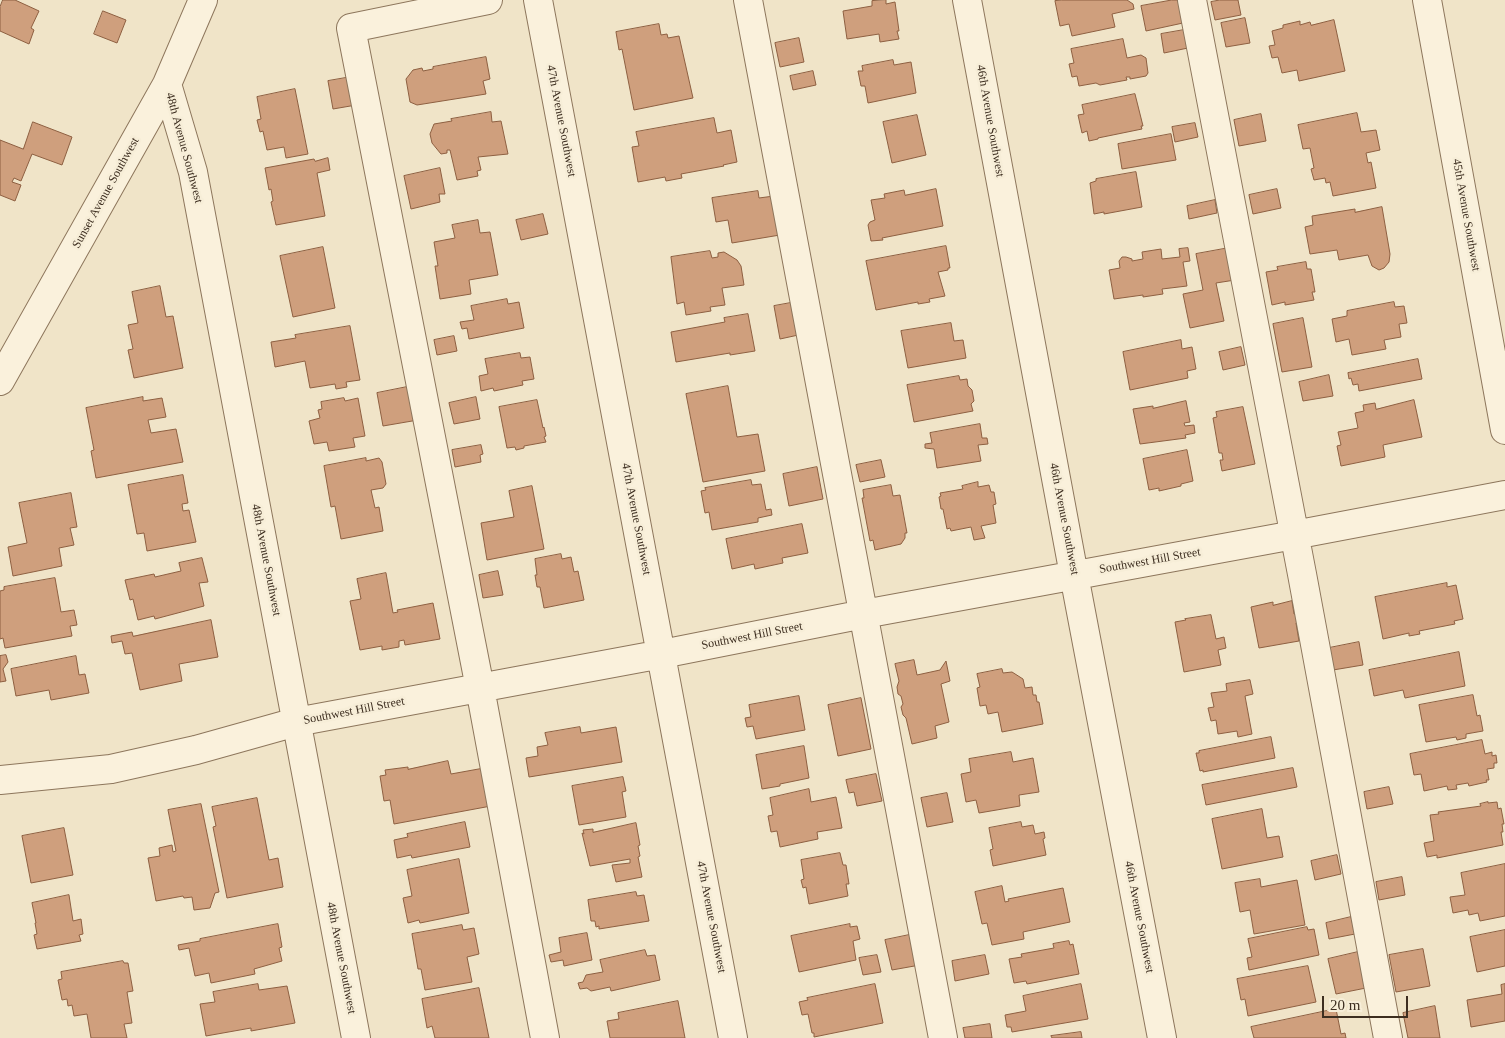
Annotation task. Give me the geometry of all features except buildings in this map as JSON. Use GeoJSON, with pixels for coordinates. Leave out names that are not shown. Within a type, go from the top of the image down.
{"type":"FeatureCollection","features":[{"type":"Feature","properties":{"kind":"street","name":"Sunset Avenue Southwest"},"geometry":{"type":"LineString","coordinates":[[0,381],[167,84],[203,0]]}},
{"type":"Feature","properties":{"kind":"street"},"geometry":{"type":"LineString","coordinates":[[488,0],[351,28],[480,688],[545,1038]]}},
{"type":"Feature","properties":{"kind":"street","name":"47th Avenue Southwest"},"geometry":{"type":"LineString","coordinates":[[538,0],[733,1038]]}},
{"type":"Feature","properties":{"kind":"street"},"geometry":{"type":"LineString","coordinates":[[748,0],[943,1038]]}},
{"type":"Feature","properties":{"kind":"street","name":"46th Avenue Southwest"},"geometry":{"type":"LineString","coordinates":[[967,0],[1162,1038]]}},
{"type":"Feature","properties":{"kind":"street"},"geometry":{"type":"LineString","coordinates":[[1192,0],[1388,1038]]}},
{"type":"Feature","properties":{"kind":"street","name":"45th Avenue Southwest"},"geometry":{"type":"LineString","coordinates":[[1427,0],[1505,430]]}},
{"type":"Feature","properties":{"kind":"street","name":"48th Avenue Southwest"},"geometry":{"type":"LineString","coordinates":[[167,84],[193,172],[356,1038]]}},
{"type":"Feature","properties":{"kind":"street","name":"Southwest Hill Street"},"geometry":{"type":"LineString","coordinates":[[0,780],[111,769],[196,750],[296,722],[1505,495]]}}]}
